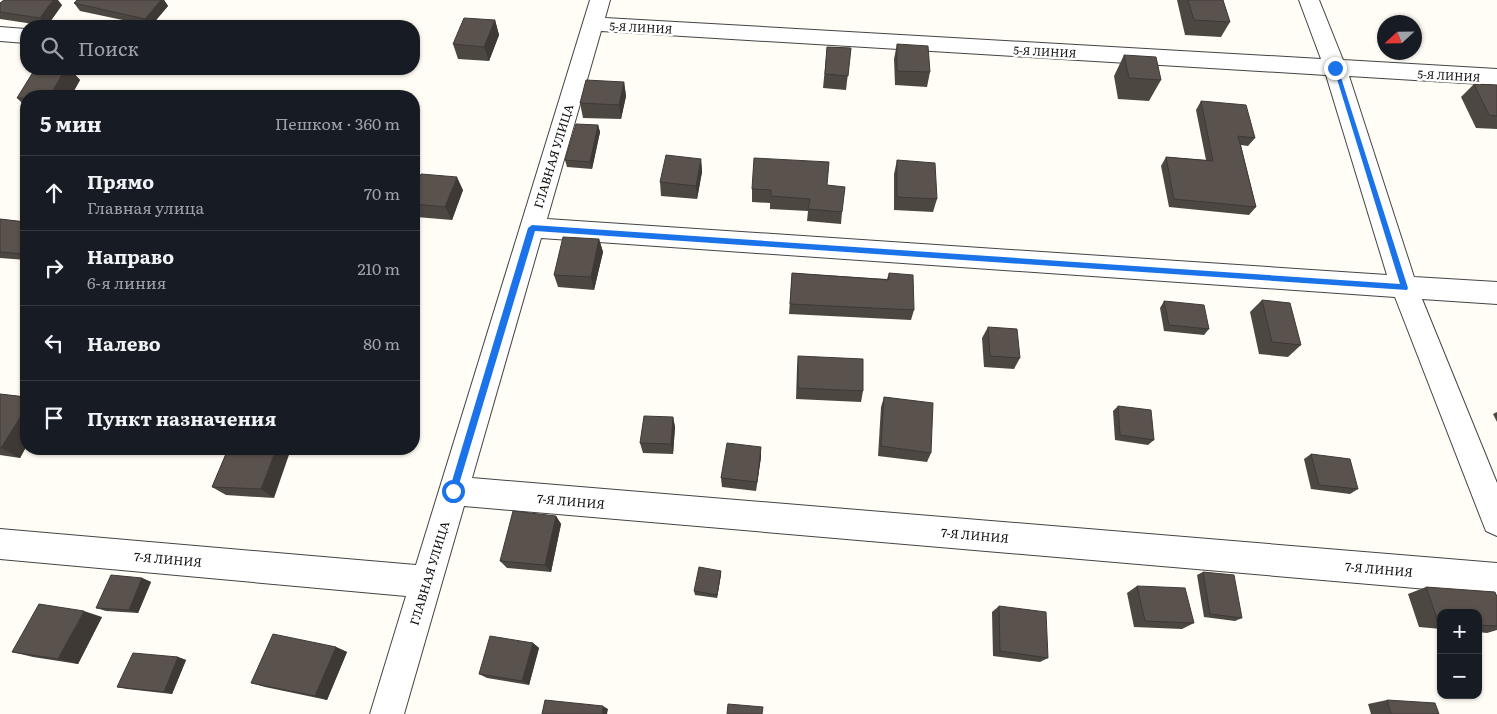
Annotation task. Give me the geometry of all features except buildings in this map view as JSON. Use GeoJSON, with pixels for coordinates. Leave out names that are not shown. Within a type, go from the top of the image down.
{"type":"FeatureCollection","features":[{"type":"Feature","properties":{"kind":"street"},"geometry":{"type":"LineString","coordinates":[[1309,0],[1335,68],[1404,288],[1497,521]]}},
{"type":"Feature","properties":{"kind":"street","name":"5-Я ЛИНИЯ"},"geometry":{"type":"LineString","coordinates":[[596,12],[1335,68],[1497,78]]}},
{"type":"Feature","properties":{"kind":"street","name":"ГЛАВНАЯ УЛИЦА"},"geometry":{"type":"LineString","coordinates":[[387,714],[596,12]]}},
{"type":"Feature","properties":{"kind":"street"},"geometry":{"type":"LineString","coordinates":[[0,34],[20,36]]}},
{"type":"Feature","properties":{"kind":"street"},"geometry":{"type":"LineString","coordinates":[[532,228],[1404,288],[1497,292]]}},
{"type":"Feature","properties":{"kind":"street","name":"7-Я ЛИНИЯ"},"geometry":{"type":"LineString","coordinates":[[453,491],[1497,579]]}},
{"type":"Feature","properties":{"kind":"street","name":"7-Я ЛИНИЯ"},"geometry":{"type":"LineString","coordinates":[[0,544],[426,582]]}},
{"type":"Feature","properties":{"kind":"route"},"geometry":{"type":"LineString","coordinates":[[453,491],[532,228],[1404,288],[1335,68]]}}]}
